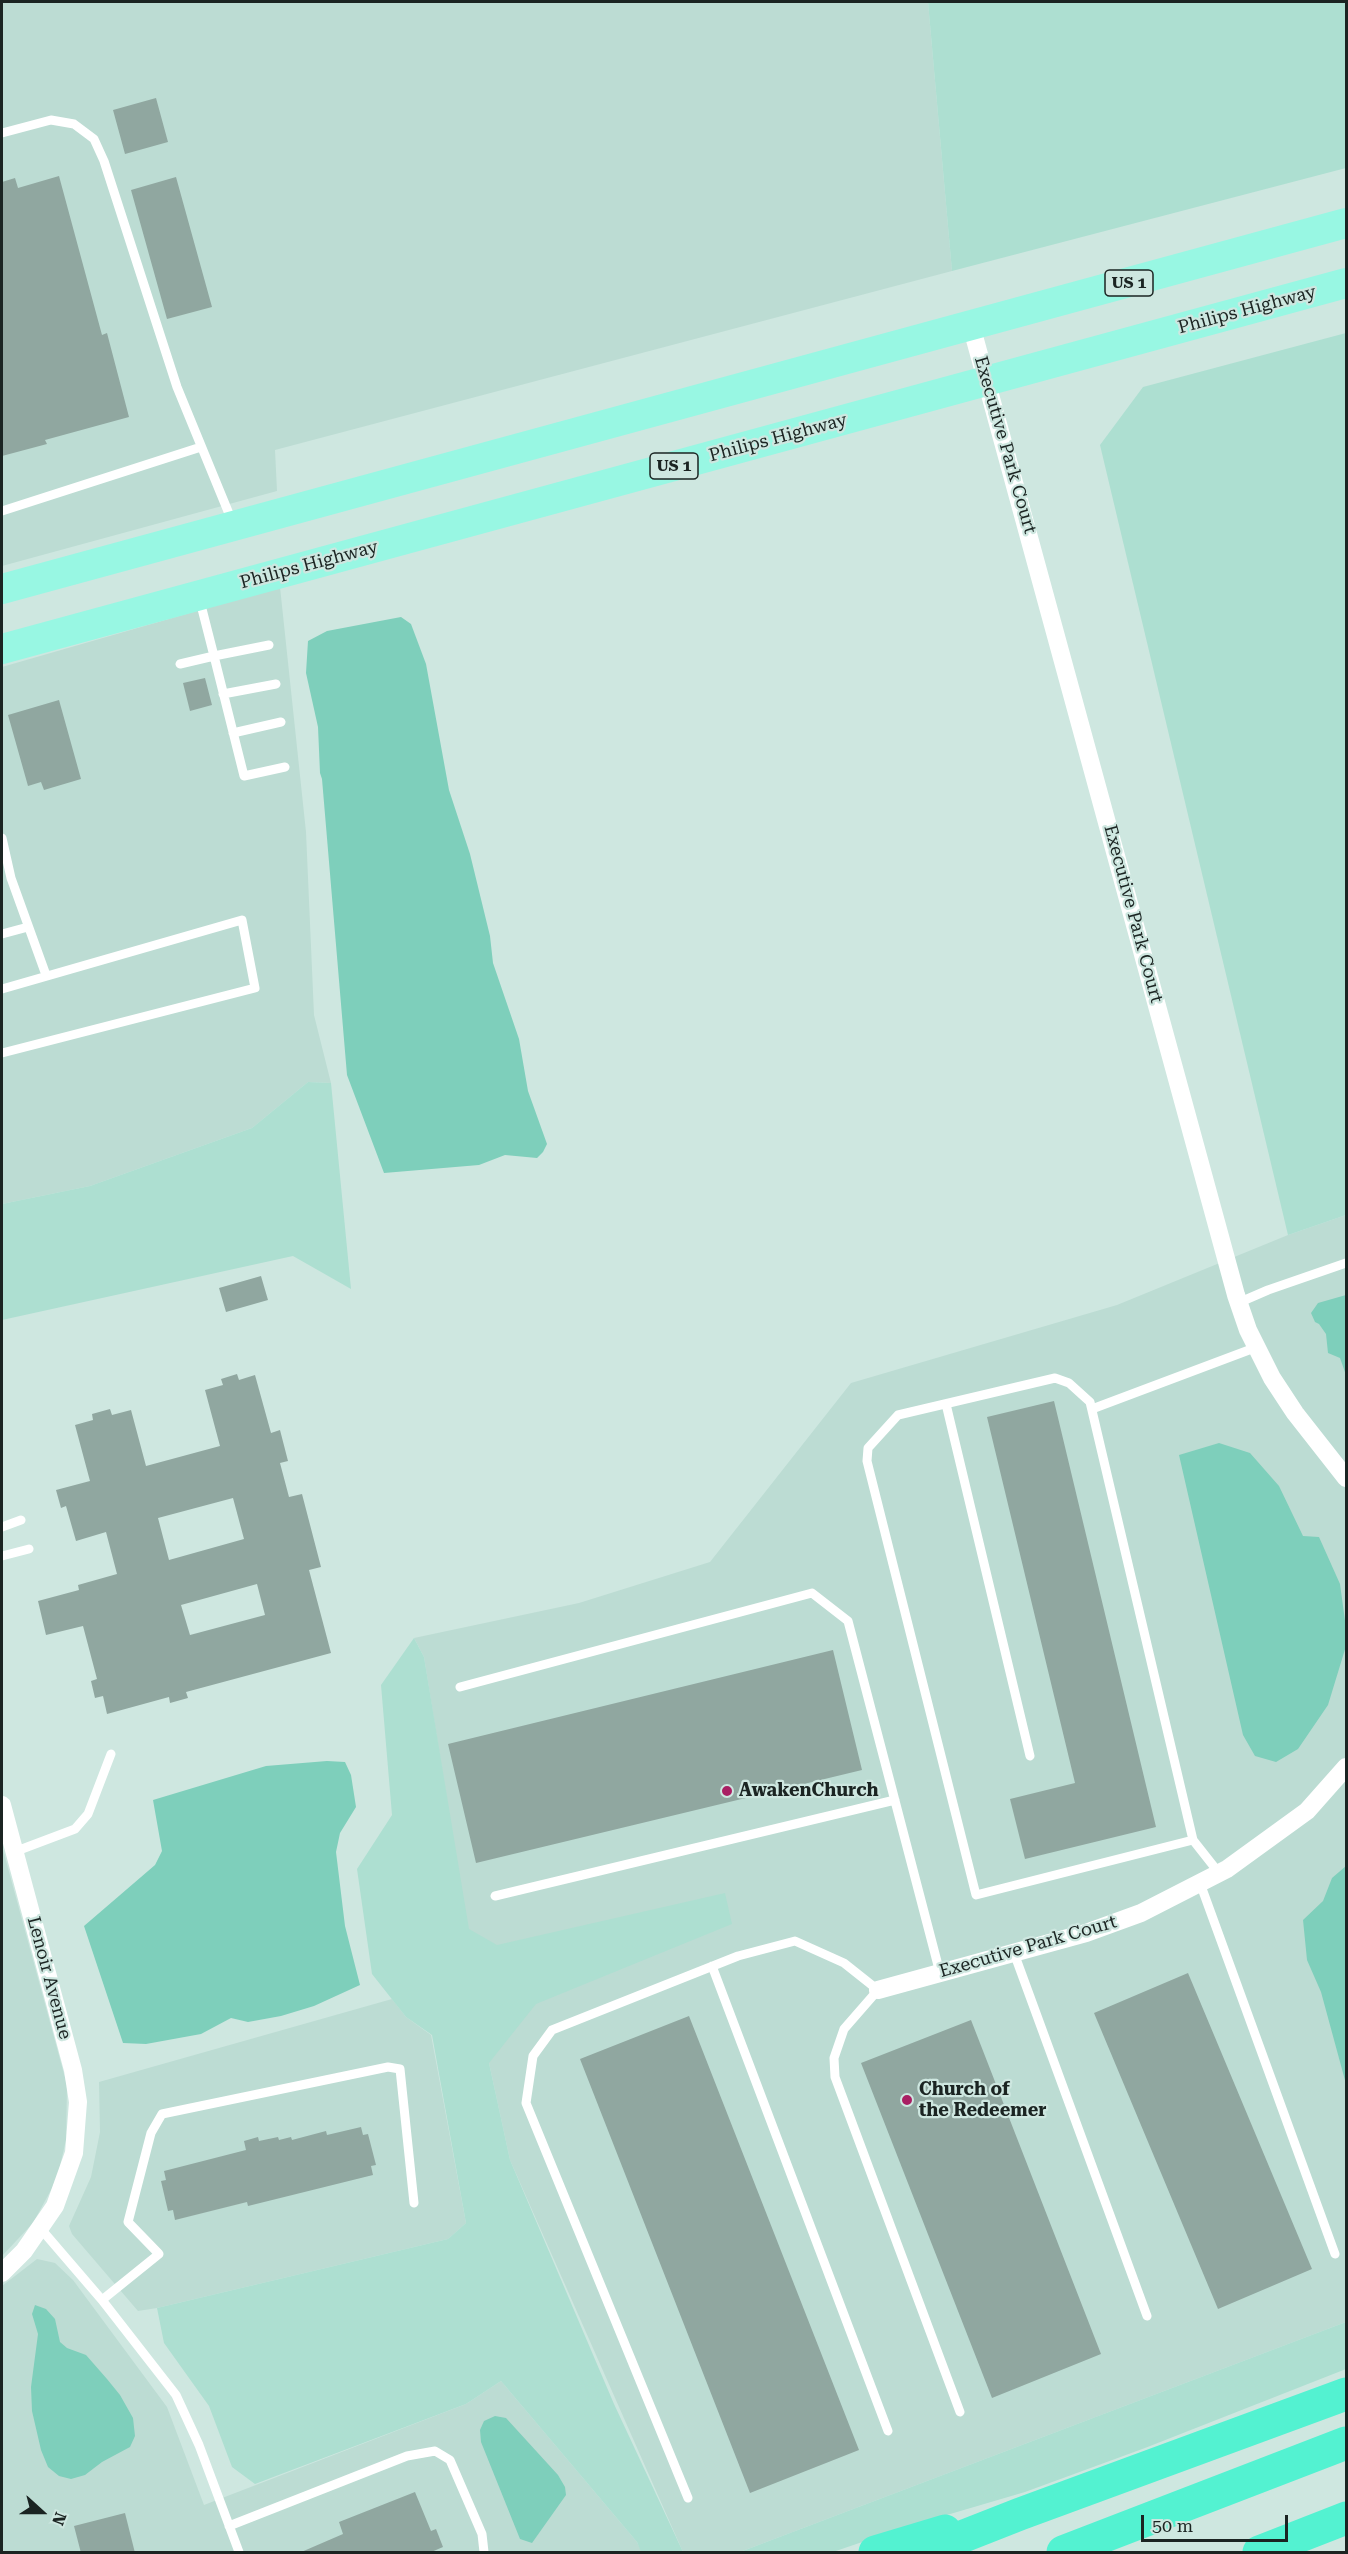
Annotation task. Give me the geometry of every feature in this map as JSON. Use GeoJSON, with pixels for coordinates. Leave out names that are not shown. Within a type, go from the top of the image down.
{"type":"FeatureCollection","features":[{"type":"Feature","properties":{"kind":"highway"},"geometry":{"type":"LineString","coordinates":[[922,2553],[1020,2514],[1347,2394]]}},
{"type":"Feature","properties":{"kind":"highway"},"geometry":{"type":"LineString","coordinates":[[1064,2553],[1347,2443]]}},
{"type":"Feature","properties":{"kind":"highway"},"geometry":{"type":"LineString","coordinates":[[875,2553],[927,2535],[1020,2514]]}},
{"type":"Feature","properties":{"kind":"highway"},"geometry":{"type":"LineString","coordinates":[[1258,2553],[1347,2518]]}},
{"type":"Feature","properties":{"kind":"main road","name":"US 1"},"geometry":{"type":"LineString","coordinates":[[2,589],[1347,224]]}},
{"type":"Feature","properties":{"kind":"main road","name":"Philips Highway"},"geometry":{"type":"LineString","coordinates":[[4,641],[199,595],[1347,283]]}},
{"type":"Feature","properties":{"kind":"street","name":"Executive Park Court"},"geometry":{"type":"LineString","coordinates":[[971,325],[1238,1303],[1272,1378],[1295,1413],[1347,1478]]}},
{"type":"Feature","properties":{"kind":"street","name":"Executive Park Court"},"geometry":{"type":"LineString","coordinates":[[878,1990],[1014,1953],[1141,1913],[1219,1873],[1307,1811],[1347,1767]]}},
{"type":"Feature","properties":{"kind":"street","name":"Lenoir Avenue"},"geometry":{"type":"LineString","coordinates":[[2,1805],[74,2070],[78,2102],[78,2129],[74,2153],[55,2206],[24,2251],[2,2272]]}},
{"type":"Feature","properties":{"kind":"lane"},"geometry":{"type":"LineString","coordinates":[[2,133],[51,120],[74,124],[94,139],[104,161],[177,387],[234,526]]}},
{"type":"Feature","properties":{"kind":"lane"},"geometry":{"type":"LineString","coordinates":[[2,511],[201,447]]}},
{"type":"Feature","properties":{"kind":"lane"},"geometry":{"type":"LineString","coordinates":[[199,595],[244,776],[285,767]]}},
{"type":"Feature","properties":{"kind":"lane"},"geometry":{"type":"LineString","coordinates":[[180,664],[269,645]]}},
{"type":"Feature","properties":{"kind":"lane"},"geometry":{"type":"LineString","coordinates":[[223,694],[276,684]]}},
{"type":"Feature","properties":{"kind":"lane"},"geometry":{"type":"LineString","coordinates":[[232,733],[280,722]]}},
{"type":"Feature","properties":{"kind":"lane"},"geometry":{"type":"LineString","coordinates":[[2,838],[11,878],[46,975]]}},
{"type":"Feature","properties":{"kind":"lane"},"geometry":{"type":"LineString","coordinates":[[2,989],[242,920],[255,988],[2,1053]]}},
{"type":"Feature","properties":{"kind":"lane"},"geometry":{"type":"LineString","coordinates":[[2,934],[28,927]]}},
{"type":"Feature","properties":{"kind":"lane"},"geometry":{"type":"LineString","coordinates":[[1238,1303],[1268,1290],[1347,1263]]}},
{"type":"Feature","properties":{"kind":"lane"},"geometry":{"type":"LineString","coordinates":[[1092,1409],[1257,1347]]}},
{"type":"Feature","properties":{"kind":"lane"},"geometry":{"type":"LineString","coordinates":[[1193,1840],[976,1895],[867,1461],[868,1448],[898,1416],[1055,1378],[1069,1383],[1090,1402],[1193,1840],[1219,1873]]}},
{"type":"Feature","properties":{"kind":"lane"},"geometry":{"type":"LineString","coordinates":[[946,1404],[1030,1756]]}},
{"type":"Feature","properties":{"kind":"lane"},"geometry":{"type":"LineString","coordinates":[[2,1527],[21,1520]]}},
{"type":"Feature","properties":{"kind":"lane"},"geometry":{"type":"LineString","coordinates":[[2,1556],[29,1549]]}},
{"type":"Feature","properties":{"kind":"lane"},"geometry":{"type":"LineString","coordinates":[[459,1687],[812,1593],[848,1621],[940,1973]]}},
{"type":"Feature","properties":{"kind":"lane"},"geometry":{"type":"LineString","coordinates":[[14,1852],[55,1839],[75,1829],[88,1814],[111,1754]]}},
{"type":"Feature","properties":{"kind":"lane"},"geometry":{"type":"LineString","coordinates":[[495,1896],[895,1800]]}},
{"type":"Feature","properties":{"kind":"lane"},"geometry":{"type":"LineString","coordinates":[[1200,1883],[1335,2254]]}},
{"type":"Feature","properties":{"kind":"lane"},"geometry":{"type":"LineString","coordinates":[[688,2498],[526,2103],[533,2056],[552,2030],[738,1956],[795,1941],[844,1963],[878,1990],[844,2029],[834,2058],[835,2077],[960,2412]]}},
{"type":"Feature","properties":{"kind":"lane"},"geometry":{"type":"LineString","coordinates":[[1014,1953],[1147,2316]]}},
{"type":"Feature","properties":{"kind":"lane"},"geometry":{"type":"LineString","coordinates":[[712,1966],[888,2431]]}},
{"type":"Feature","properties":{"kind":"lane"},"geometry":{"type":"LineString","coordinates":[[102,2300],[159,2254],[128,2222],[151,2133],[162,2114],[388,2067],[400,2069],[414,2203]]}},
{"type":"Feature","properties":{"kind":"lane"},"geometry":{"type":"LineString","coordinates":[[41,2229],[102,2300],[176,2395],[199,2445],[239,2553]]}},
{"type":"Feature","properties":{"kind":"lane"},"geometry":{"type":"LineString","coordinates":[[229,2526],[407,2456],[435,2451],[450,2460],[482,2534],[484,2553]]}},
{"type":"Feature","properties":{"kind":"shaded area"},"geometry":{"type":"Polygon","coordinates":[[[2,2],[928,2],[952,271],[275,450],[277,491],[2,566],[2,2]]]}},
{"type":"Feature","properties":{"kind":"shaded area"},"geometry":{"type":"Polygon","coordinates":[[[928,2],[1346,2],[1346,168],[952,271],[928,2]]]}},
{"type":"Feature","properties":{"kind":"shaded area"},"geometry":{"type":"Polygon","coordinates":[[[1346,333],[1346,1215],[1288,1235],[1100,445],[1143,387],[1346,333]]]}},
{"type":"Feature","properties":{"kind":"shaded area"},"geometry":{"type":"Polygon","coordinates":[[[280,587],[306,832],[314,1015],[331,1083],[308,1082],[252,1128],[90,1186],[2,1204],[2,667],[280,587]]]}},
{"type":"Feature","properties":{"kind":"shaded area"},"geometry":{"type":"Polygon","coordinates":[[[401,617],[411,624],[426,664],[449,790],[470,854],[490,936],[493,963],[519,1039],[528,1091],[547,1144],[537,1158],[505,1155],[479,1165],[384,1173],[347,1075],[320,773],[318,727],[306,673],[308,641],[327,631],[401,617]]]}},
{"type":"Feature","properties":{"kind":"shaded area"},"geometry":{"type":"Polygon","coordinates":[[[308,1082],[331,1083],[351,1289],[293,1256],[2,1320],[2,1204],[90,1186],[252,1128],[308,1082]]]}},
{"type":"Feature","properties":{"kind":"shaded area"},"geometry":{"type":"Polygon","coordinates":[[[1346,1215],[1346,2322],[740,2552],[683,2552],[510,2160],[489,2063],[424,1657],[414,1638],[579,1603],[710,1562],[851,1383],[1117,1305],[1288,1235],[1346,1215]]]}},
{"type":"Feature","properties":{"kind":"shaded area"},"geometry":{"type":"Polygon","coordinates":[[[1346,1295],[1346,1375],[1340,1358],[1328,1353],[1326,1334],[1315,1322],[1311,1313],[1318,1303],[1346,1295]]]}},
{"type":"Feature","properties":{"kind":"shaded area"},"geometry":{"type":"Polygon","coordinates":[[[1219,1443],[1250,1453],[1279,1486],[1303,1536],[1319,1537],[1340,1584],[1346,1646],[1328,1705],[1298,1749],[1276,1762],[1255,1756],[1243,1735],[1179,1455],[1219,1443]]]}},
{"type":"Feature","properties":{"kind":"shaded area"},"geometry":{"type":"Polygon","coordinates":[[[414,1638],[424,1657],[469,1929],[497,1945],[725,1893],[732,1924],[536,2004],[489,2063],[510,2160],[614,2404],[683,2552],[641,2552],[637,2542],[501,2381],[466,2404],[255,2484],[232,2467],[209,2406],[164,2343],[157,2308],[448,2239],[466,2223],[432,2035],[406,2017],[372,1974],[357,1869],[392,1815],[381,1685],[414,1638]]]}},
{"type":"Feature","properties":{"kind":"shaded area"},"geometry":{"type":"Polygon","coordinates":[[[327,1761],[345,1762],[351,1775],[356,1807],[340,1833],[336,1852],[345,1926],[360,1985],[314,2006],[281,2016],[248,2022],[231,2018],[201,2034],[146,2044],[123,2043],[84,1926],[155,1865],[162,1851],[153,1800],[266,1766],[327,1761]]]}},
{"type":"Feature","properties":{"kind":"shaded area"},"geometry":{"type":"Polygon","coordinates":[[[2,1846],[67,2085],[66,2140],[57,2179],[33,2223],[2,2256],[2,1846]]]}},
{"type":"Feature","properties":{"kind":"shaded area"},"geometry":{"type":"Polygon","coordinates":[[[1346,1866],[1346,2084],[1321,1992],[1307,1960],[1303,1920],[1323,1901],[1332,1878],[1346,1866]]]}},
{"type":"Feature","properties":{"kind":"shaded area"},"geometry":{"type":"Polygon","coordinates":[[[392,1999],[406,2017],[431,2035],[466,2223],[448,2239],[138,2311],[72,2234],[69,2226],[91,2177],[100,2132],[99,2082],[392,1999]]]}},
{"type":"Feature","properties":{"kind":"shaded area"},"geometry":{"type":"Polygon","coordinates":[[[37,2259],[55,2263],[73,2280],[167,2407],[204,2505],[466,2404],[501,2381],[637,2542],[642,2552],[2,2552],[2,2286],[37,2259]]]}},
{"type":"Feature","properties":{"kind":"shaded area"},"geometry":{"type":"Polygon","coordinates":[[[35,2305],[46,2309],[55,2319],[60,2342],[67,2348],[86,2355],[120,2395],[133,2418],[135,2436],[130,2447],[102,2462],[85,2475],[71,2479],[59,2476],[48,2467],[41,2450],[32,2411],[31,2387],[38,2334],[32,2314],[35,2305]]]}},
{"type":"Feature","properties":{"kind":"shaded area"},"geometry":{"type":"Polygon","coordinates":[[[1346,2322],[1346,2369],[1145,2448],[1025,2492],[906,2527],[833,2552],[740,2552],[1346,2322]]]}},
{"type":"Feature","properties":{"kind":"shaded area"},"geometry":{"type":"Polygon","coordinates":[[[495,2416],[506,2418],[558,2475],[565,2487],[566,2495],[532,2543],[520,2539],[481,2442],[480,2430],[484,2421],[495,2416]]]}},
{"type":"Feature","properties":{"kind":"building"},"geometry":{"type":"Polygon","coordinates":[[[156,98],[168,142],[125,154],[113,110],[156,98]]]}},
{"type":"Feature","properties":{"kind":"building"},"geometry":{"type":"Polygon","coordinates":[[[59,176],[102,335],[107,333],[129,417],[45,440],[47,444],[2,456],[2,182],[15,178],[18,188],[59,176]]]}},
{"type":"Feature","properties":{"kind":"building"},"geometry":{"type":"Polygon","coordinates":[[[176,177],[212,307],[167,319],[131,190],[176,177]]]}},
{"type":"Feature","properties":{"kind":"building"},"geometry":{"type":"Polygon","coordinates":[[[205,678],[212,705],[190,711],[183,683],[205,678]]]}},
{"type":"Feature","properties":{"kind":"building"},"geometry":{"type":"Polygon","coordinates":[[[59,700],[81,779],[44,790],[41,782],[28,786],[8,715],[59,700]]]}},
{"type":"Feature","properties":{"kind":"building"},"geometry":{"type":"Polygon","coordinates":[[[261,1276],[268,1300],[226,1312],[219,1288],[261,1276]]]}},
{"type":"Feature","properties":{"kind":"building"},"geometry":{"type":"Polygon","coordinates":[[[237,1374],[239,1380],[255,1375],[271,1433],[280,1430],[288,1461],[280,1463],[289,1497],[302,1494],[321,1567],[309,1570],[331,1653],[186,1692],[188,1698],[170,1703],[169,1697],[107,1714],[103,1696],[95,1698],[91,1681],[97,1679],[83,1626],[46,1635],[38,1601],[79,1590],[78,1585],[117,1574],[106,1532],[76,1541],[66,1506],[61,1508],[56,1490],[90,1481],[75,1425],[93,1420],[92,1414],[110,1409],[112,1415],[131,1410],[146,1466],[220,1446],[205,1390],[223,1385],[221,1379],[237,1374]],[[233,1498],[158,1518],[169,1560],[244,1539],[233,1498]],[[257,1584],[181,1605],[190,1635],[265,1615],[257,1584]]]}},
{"type":"Feature","properties":{"kind":"building"},"geometry":{"type":"Polygon","coordinates":[[[1054,1401],[1156,1827],[1025,1859],[1010,1799],[1075,1783],[987,1417],[1054,1401]]]}},
{"type":"Feature","properties":{"kind":"building"},"geometry":{"type":"Polygon","coordinates":[[[833,1650],[862,1770],[476,1863],[448,1744],[833,1650]]]}},
{"type":"Feature","properties":{"kind":"building"},"geometry":{"type":"Polygon","coordinates":[[[1188,1973],[1312,2269],[1218,2309],[1094,2013],[1188,1973]]]}},
{"type":"Feature","properties":{"kind":"building"},"geometry":{"type":"Polygon","coordinates":[[[689,2016],[859,2450],[750,2493],[580,2059],[689,2016]]]}},
{"type":"Feature","properties":{"kind":"building"},"geometry":{"type":"Polygon","coordinates":[[[971,2020],[1101,2354],[992,2398],[861,2063],[971,2020]]]}},
{"type":"Feature","properties":{"kind":"building"},"geometry":{"type":"Polygon","coordinates":[[[361,2127],[363,2135],[368,2134],[376,2165],[371,2166],[373,2175],[248,2206],[247,2202],[175,2220],[173,2210],[168,2211],[161,2181],[166,2180],[164,2171],[246,2150],[244,2141],[258,2137],[259,2141],[278,2137],[279,2140],[291,2137],[292,2140],[326,2131],[327,2135],[361,2127]]]}},
{"type":"Feature","properties":{"kind":"building"},"geometry":{"type":"Polygon","coordinates":[[[415,2492],[431,2531],[436,2529],[443,2547],[429,2553],[299,2553],[343,2534],[339,2522],[415,2492]]]}},
{"type":"Feature","properties":{"kind":"building"},"geometry":{"type":"Polygon","coordinates":[[[125,2513],[135,2553],[81,2553],[74,2526],[125,2513]]]}},
{"type":"Feature","properties":{"kind":"place","name":"AwakenChurch"},"geometry":{"type":"Point","coordinates":[727,1791]}},
{"type":"Feature","properties":{"kind":"place","name":"Church of the Redeemer"},"geometry":{"type":"Point","coordinates":[907,2100]}}]}
